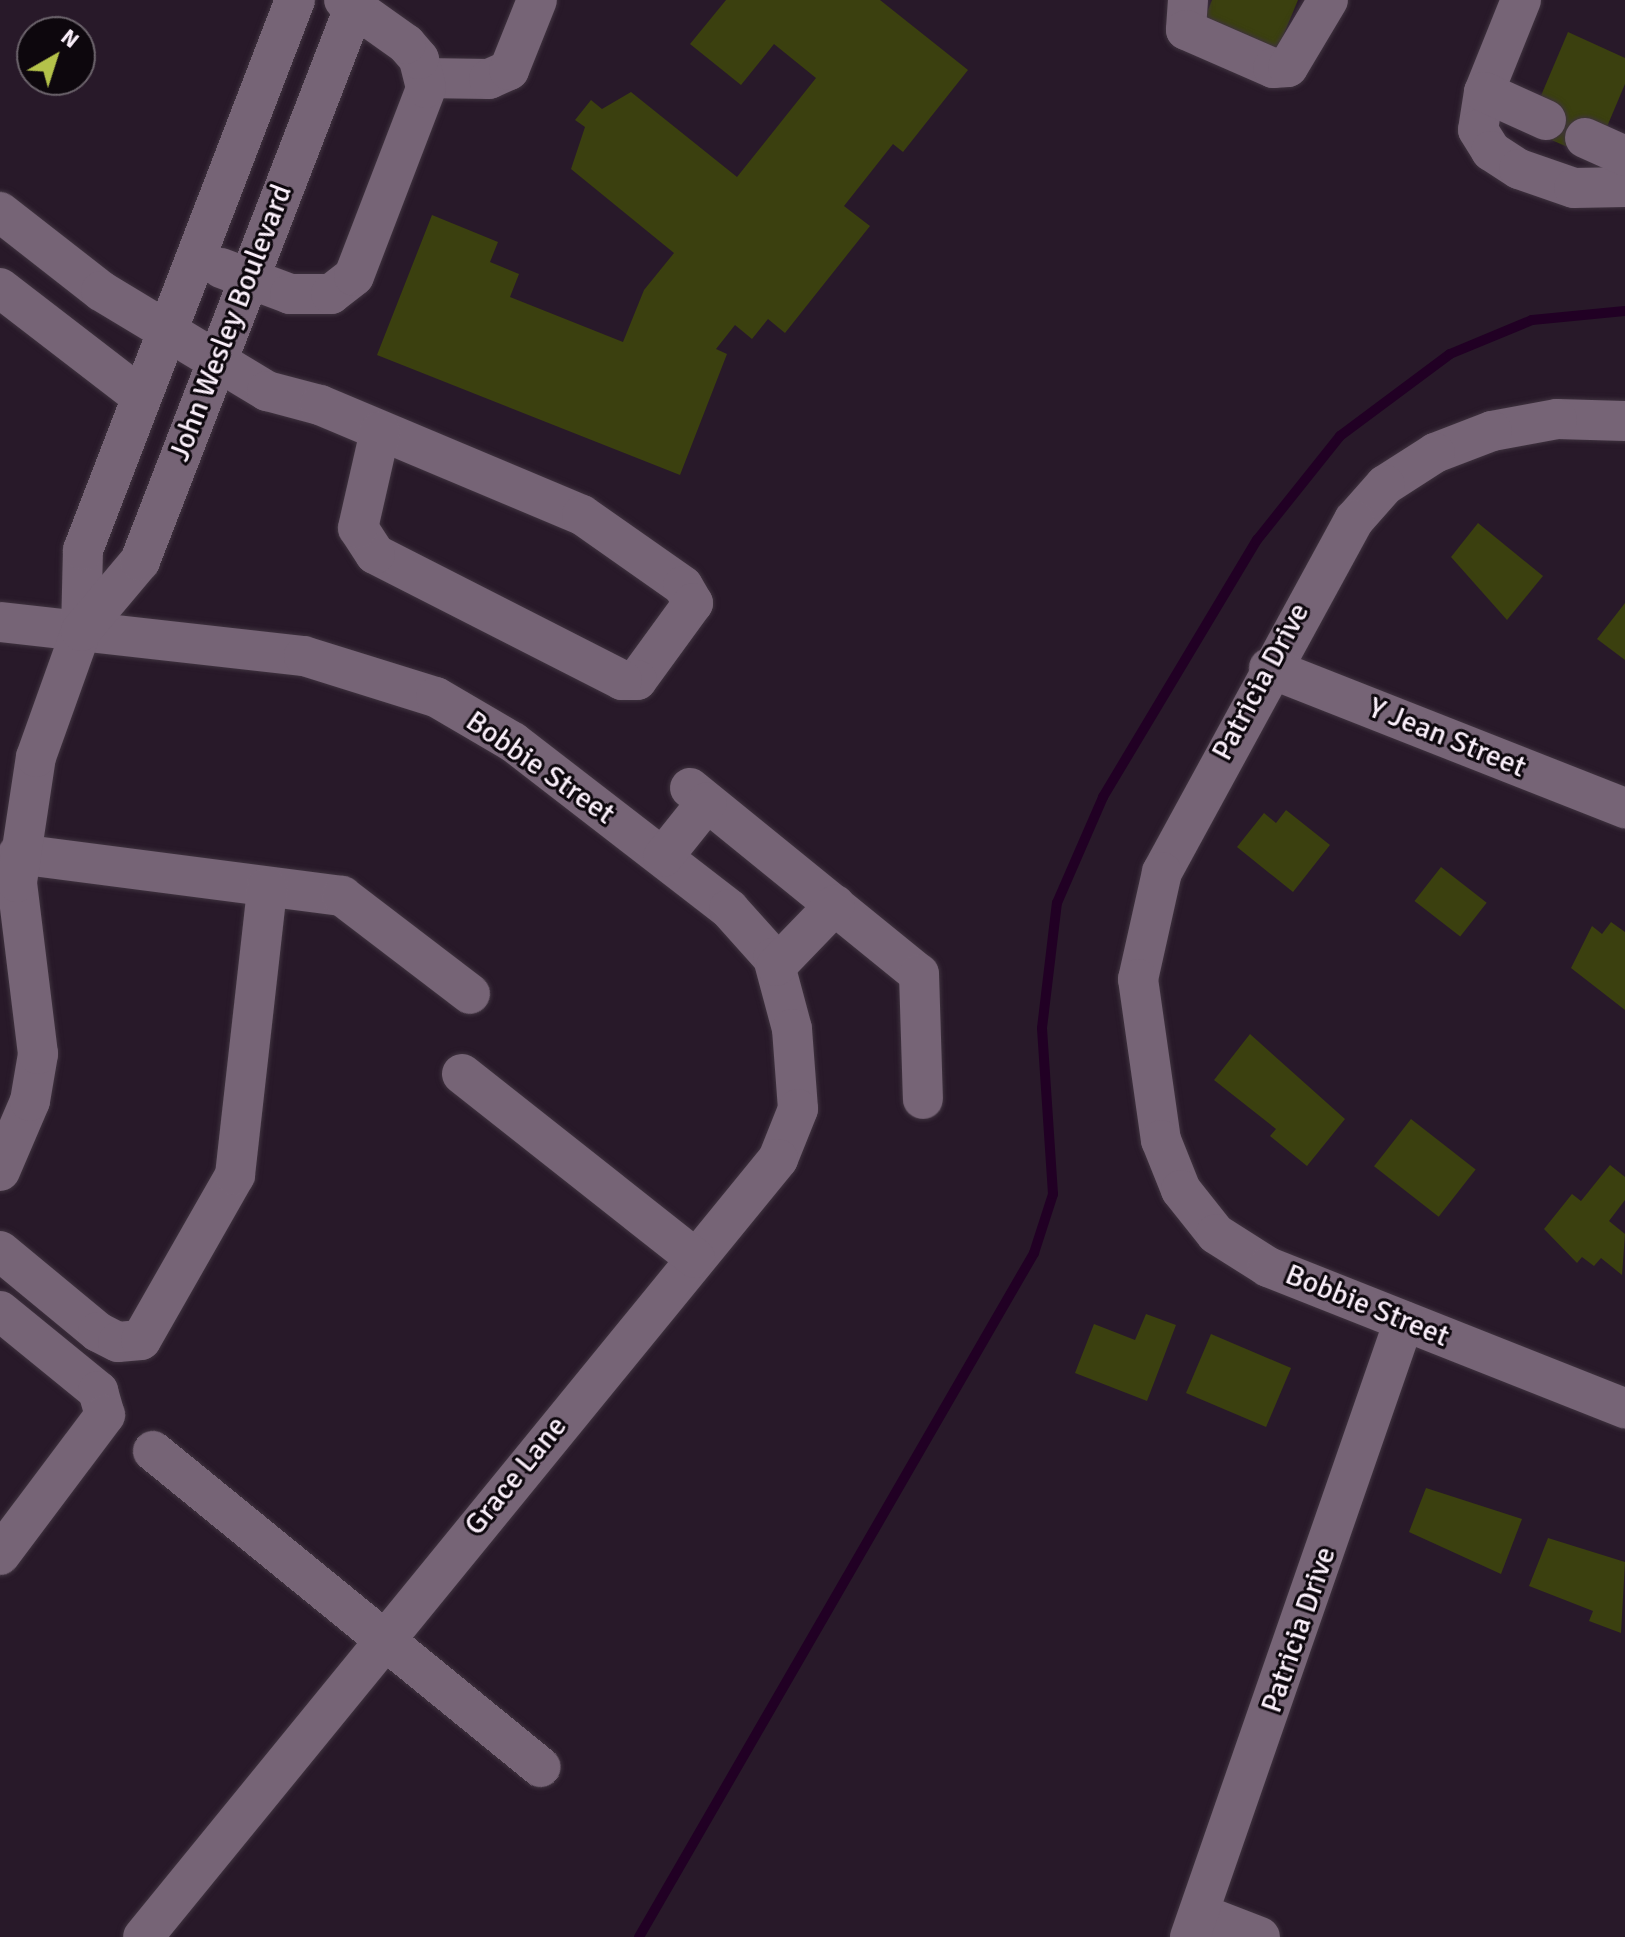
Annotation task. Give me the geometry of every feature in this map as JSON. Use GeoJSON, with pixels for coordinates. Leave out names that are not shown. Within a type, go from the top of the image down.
{"type":"FeatureCollection","features":[{"type":"Feature","properties":{"kind":"street","name":"John Wesley Boulevard"},"geometry":{"type":"LineString","coordinates":[[0,1171],[30,1101],[36,1035],[18,854],[36,757],[81,631],[83,550],[162,332],[295,0]]}},
{"type":"Feature","properties":{"kind":"street"},"geometry":{"type":"LineString","coordinates":[[424,78],[489,79],[509,70],[537,0]]}},
{"type":"Feature","properties":{"kind":"street"},"geometry":{"type":"LineString","coordinates":[[1188,0],[1186,30],[1273,68],[1288,67],[1328,0]]}},
{"type":"Feature","properties":{"kind":"street"},"geometry":{"type":"LineString","coordinates":[[1521,0],[1484,92],[1478,130],[1491,151],[1574,188],[1625,187]]}},
{"type":"Feature","properties":{"kind":"street","name":"John Wesley Boulevard"},"geometry":{"type":"LineString","coordinates":[[81,631],[140,561],[218,364],[246,278],[352,1]]}},
{"type":"Feature","properties":{"kind":"street"},"geometry":{"type":"LineString","coordinates":[[194,257],[290,294],[331,294],[354,276],[400,162],[424,78],[406,44],[352,1]]}},
{"type":"Feature","properties":{"kind":"street"},"geometry":{"type":"LineString","coordinates":[[1484,92],[1546,120]]}},
{"type":"Feature","properties":{"kind":"street"},"geometry":{"type":"LineString","coordinates":[[1585,138],[1625,156]]}},
{"type":"Feature","properties":{"kind":"street"},"geometry":{"type":"LineString","coordinates":[[0,212],[162,332],[267,391],[380,431],[582,515],[683,586],[693,603],[637,680],[622,680],[375,554],[358,528],[380,431]]}},
{"type":"Feature","properties":{"kind":"street"},"geometry":{"type":"LineString","coordinates":[[0,288],[139,395]]}},
{"type":"Feature","properties":{"kind":"street","name":"Patricia Drive"},"geometry":{"type":"LineString","coordinates":[[1161,1140],[1139,1006],[1150,906],[1269,668],[1328,560],[1385,485],[1435,453],[1492,431],[1557,419],[1625,421]]}},
{"type":"Feature","properties":{"kind":"street","name":"Bobbie Street"},"geometry":{"type":"LineString","coordinates":[[0,622],[304,656],[436,697],[513,742],[663,857],[757,936],[780,975]]}},
{"type":"Feature","properties":{"kind":"street","name":"Y Jean Street"},"geometry":{"type":"LineString","coordinates":[[1269,668],[1625,808]]}},
{"type":"Feature","properties":{"kind":"street"},"geometry":{"type":"LineString","coordinates":[[663,857],[698,795],[919,974],[923,1099]]}},
{"type":"Feature","properties":{"kind":"street"},"geometry":{"type":"LineString","coordinates":[[18,854],[267,888],[358,905],[470,994]]}},
{"type":"Feature","properties":{"kind":"street"},"geometry":{"type":"LineString","coordinates":[[0,1251],[98,1332],[118,1342],[141,1340],[235,1175],[267,888]]}},
{"type":"Feature","properties":{"kind":"street"},"geometry":{"type":"LineString","coordinates":[[780,975],[835,905]]}},
{"type":"Feature","properties":{"kind":"street","name":"Grace Lane"},"geometry":{"type":"LineString","coordinates":[[143,1937],[792,1137],[798,1109],[780,975]]}},
{"type":"Feature","properties":{"kind":"street"},"geometry":{"type":"LineString","coordinates":[[0,1019],[36,1035]]}},
{"type":"Feature","properties":{"kind":"street"},"geometry":{"type":"LineString","coordinates":[[462,1074],[695,1258]]}},
{"type":"Feature","properties":{"kind":"street","name":"Bobbie Street"},"geometry":{"type":"LineString","coordinates":[[1161,1140],[1181,1190],[1216,1234],[1268,1267],[1625,1408]]}},
{"type":"Feature","properties":{"kind":"street"},"geometry":{"type":"LineString","coordinates":[[0,1311],[98,1391],[105,1415],[0,1555]]}},
{"type":"Feature","properties":{"kind":"street","name":"Patricia Drive"},"geometry":{"type":"LineString","coordinates":[[1196,1926],[1404,1321]]}},
{"type":"Feature","properties":{"kind":"street"},"geometry":{"type":"LineString","coordinates":[[153,1451],[385,1637],[540,1767]]}},
{"type":"Feature","properties":{"kind":"street"},"geometry":{"type":"LineString","coordinates":[[1196,1926],[1260,1937]]}},
{"type":"Feature","properties":{"kind":"building"},"geometry":{"type":"Polygon","coordinates":[[[726,0],[880,0],[968,70],[903,152],[893,144],[844,206],[870,226],[785,333],[768,319],[752,339],[735,325],[716,349],[727,354],[680,475],[377,355],[432,215],[498,242],[490,262],[519,274],[510,297],[623,342],[644,290],[674,253],[571,169],[585,127],[575,120],[591,100],[602,109],[631,92],[737,177],[816,78],[774,44],[741,85],[690,44],[726,0]]]}},
{"type":"Feature","properties":{"kind":"building"},"geometry":{"type":"Polygon","coordinates":[[[1212,0],[1298,0],[1274,58],[1201,27],[1212,0]]]}},
{"type":"Feature","properties":{"kind":"building"},"geometry":{"type":"Polygon","coordinates":[[[1568,32],[1625,58],[1625,84],[1606,129],[1579,152],[1540,135],[1540,98],[1568,32]]]}},
{"type":"Feature","properties":{"kind":"building"},"geometry":{"type":"Polygon","coordinates":[[[1478,523],[1543,576],[1507,620],[1451,557],[1478,523]]]}},
{"type":"Feature","properties":{"kind":"building"},"geometry":{"type":"Polygon","coordinates":[[[1625,603],[1625,660],[1597,639],[1625,603]]]}},
{"type":"Feature","properties":{"kind":"building"},"geometry":{"type":"Polygon","coordinates":[[[1286,810],[1330,845],[1293,892],[1237,847],[1264,813],[1276,823],[1286,810]]]}},
{"type":"Feature","properties":{"kind":"building"},"geometry":{"type":"Polygon","coordinates":[[[1441,867],[1487,903],[1460,937],[1415,901],[1441,867]]]}},
{"type":"Feature","properties":{"kind":"building"},"geometry":{"type":"Polygon","coordinates":[[[1611,922],[1625,932],[1625,1010],[1571,968],[1592,926],[1602,934],[1611,922]]]}},
{"type":"Feature","properties":{"kind":"building"},"geometry":{"type":"Polygon","coordinates":[[[1250,1034],[1345,1119],[1307,1166],[1270,1136],[1276,1129],[1214,1080],[1250,1034]]]}},
{"type":"Feature","properties":{"kind":"building"},"geometry":{"type":"Polygon","coordinates":[[[1411,1119],[1476,1169],[1439,1217],[1374,1166],[1411,1119]]]}},
{"type":"Feature","properties":{"kind":"building"},"geometry":{"type":"Polygon","coordinates":[[[1610,1165],[1625,1177],[1625,1200],[1609,1221],[1625,1234],[1622,1275],[1601,1258],[1594,1266],[1582,1257],[1577,1263],[1544,1229],[1572,1194],[1581,1201],[1610,1165]]]}},
{"type":"Feature","properties":{"kind":"building"},"geometry":{"type":"Polygon","coordinates":[[[1146,1314],[1176,1325],[1147,1401],[1075,1373],[1094,1324],[1135,1340],[1146,1314]]]}},
{"type":"Feature","properties":{"kind":"building"},"geometry":{"type":"Polygon","coordinates":[[[1211,1334],[1291,1368],[1266,1427],[1186,1393],[1211,1334]]]}},
{"type":"Feature","properties":{"kind":"building"},"geometry":{"type":"Polygon","coordinates":[[[1426,1488],[1522,1519],[1501,1574],[1409,1532],[1426,1488]]]}},
{"type":"Feature","properties":{"kind":"building"},"geometry":{"type":"Polygon","coordinates":[[[1548,1538],[1625,1562],[1621,1633],[1589,1621],[1593,1611],[1529,1586],[1548,1538]]]}},
{"type":"Feature","properties":{"kind":"waterway"},"geometry":{"type":"LineString","coordinates":[[639,1937],[1034,1253],[1053,1194],[1042,1028],[1057,903],[1103,797],[1257,540],[1340,436],[1450,354],[1532,320],[1625,311]]}}]}
